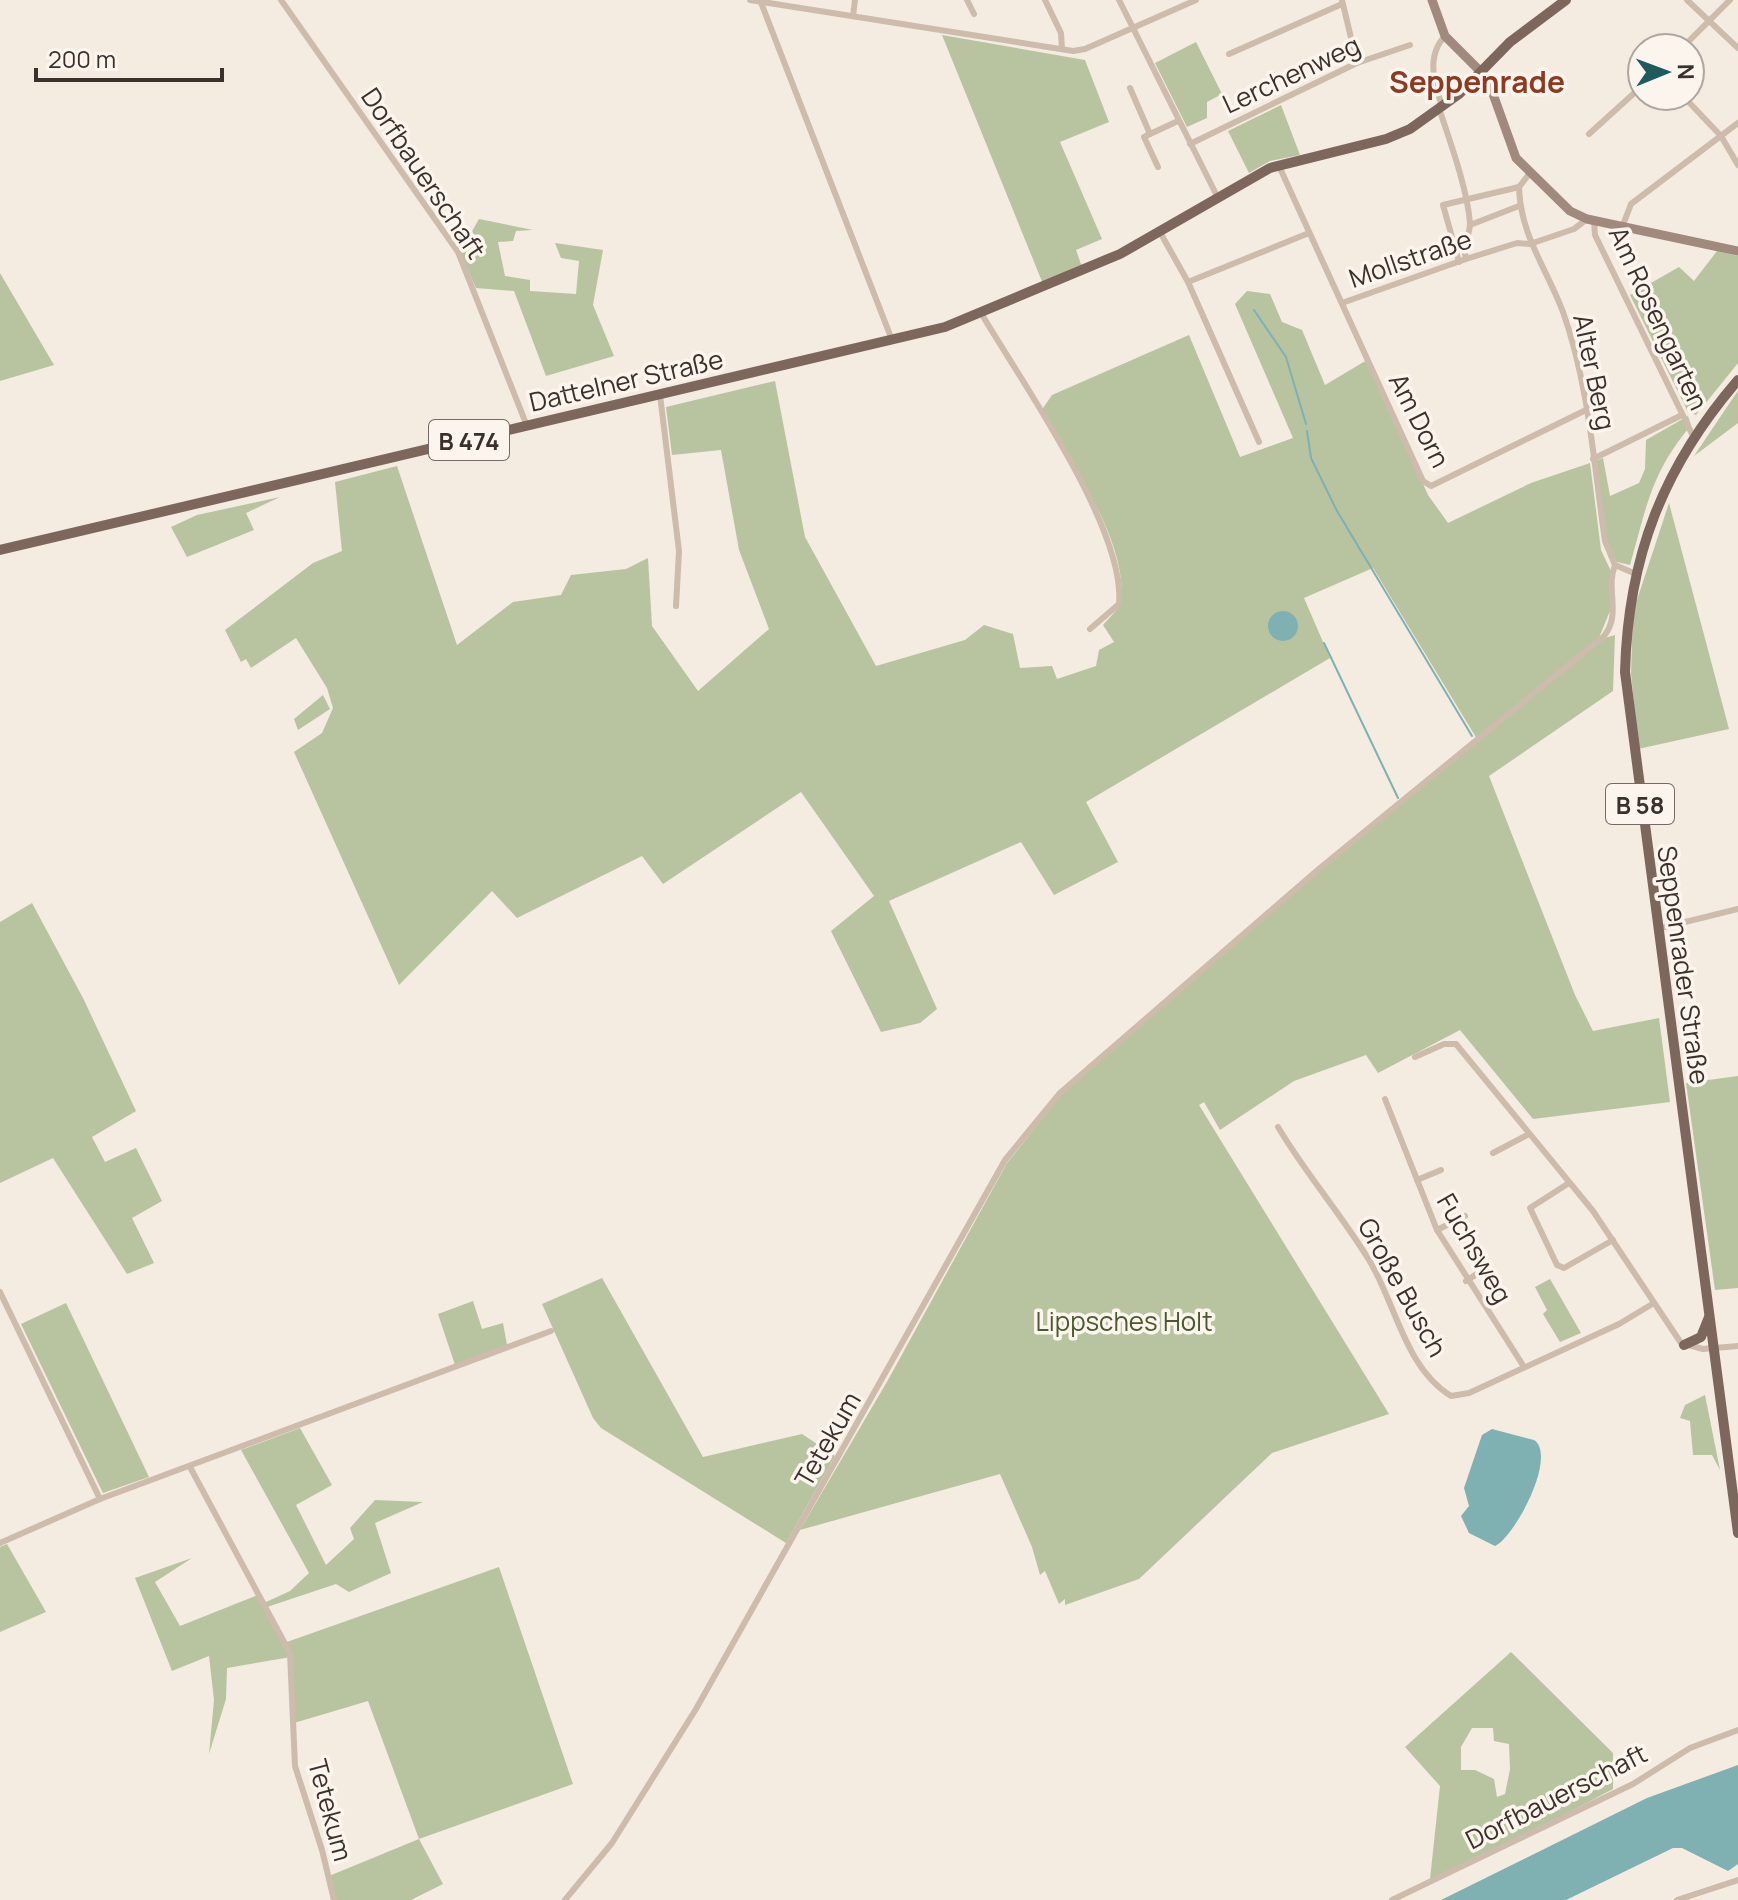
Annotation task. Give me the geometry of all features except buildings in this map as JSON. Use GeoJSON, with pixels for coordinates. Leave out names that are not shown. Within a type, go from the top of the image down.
{"type":"FeatureCollection","features":[{"type":"Feature","properties":{"kind":"main road","name":"B 474"},"geometry":{"type":"LineString","coordinates":[[1480,71],[1510,42],[1566,0]]}},
{"type":"Feature","properties":{"kind":"main road","name":"Dattelner Straße"},"geometry":{"type":"LineString","coordinates":[[0,550],[945,327],[1161,234],[1279,165],[1399,135],[1441,107],[1480,71]]}},
{"type":"Feature","properties":{"kind":"main road","name":"Seppenrader Straße"},"geometry":{"type":"LineString","coordinates":[[1738,380],[1691,434],[1667,485],[1636,574],[1626,634],[1625,672],[1738,1533]]}},
{"type":"Feature","properties":{"kind":"main road"},"geometry":{"type":"LineString","coordinates":[[1684,1345],[1701,1337],[1710,1315]]}},
{"type":"Feature","properties":{"kind":"street","name":"Dorfbauerschaft"},"geometry":{"type":"LineString","coordinates":[[281,0],[458,252],[527,426]]}},
{"type":"Feature","properties":{"kind":"street"},"geometry":{"type":"LineString","coordinates":[[750,0],[1062,49],[1085,49],[1196,0]]}},
{"type":"Feature","properties":{"kind":"street"},"geometry":{"type":"LineString","coordinates":[[853,16],[855,0]]}},
{"type":"Feature","properties":{"kind":"street"},"geometry":{"type":"LineString","coordinates":[[967,0],[974,14]]}},
{"type":"Feature","properties":{"kind":"street"},"geometry":{"type":"LineString","coordinates":[[1045,0],[1061,33],[1062,49]]}},
{"type":"Feature","properties":{"kind":"street"},"geometry":{"type":"LineString","coordinates":[[1119,0],[1218,198]]}},
{"type":"Feature","properties":{"kind":"street"},"geometry":{"type":"LineString","coordinates":[[1432,0],[1445,36],[1480,71],[1493,94],[1516,158],[1570,211],[1591,219],[1738,251]]}},
{"type":"Feature","properties":{"kind":"street"},"geometry":{"type":"LineString","coordinates":[[1687,0],[1738,48]]}},
{"type":"Feature","properties":{"kind":"street"},"geometry":{"type":"LineString","coordinates":[[1698,32],[1730,0]]}},
{"type":"Feature","properties":{"kind":"street"},"geometry":{"type":"LineString","coordinates":[[761,1],[892,340]]}},
{"type":"Feature","properties":{"kind":"street"},"geometry":{"type":"LineString","coordinates":[[1229,54],[1342,2],[1357,63]]}},
{"type":"Feature","properties":{"kind":"street"},"geometry":{"type":"LineString","coordinates":[[1445,36],[1437,46],[1432,74],[1460,172],[1470,225],[1462,260]]}},
{"type":"Feature","properties":{"kind":"street","name":"Lerchenweg"},"geometry":{"type":"LineString","coordinates":[[1190,144],[1357,63],[1410,45]]}},
{"type":"Feature","properties":{"kind":"street"},"geometry":{"type":"LineString","coordinates":[[1130,88],[1150,134]]}},
{"type":"Feature","properties":{"kind":"street"},"geometry":{"type":"LineString","coordinates":[[1589,134],[1626,100]]}},
{"type":"Feature","properties":{"kind":"street"},"geometry":{"type":"LineString","coordinates":[[1698,112],[1721,136],[1738,165]]}},
{"type":"Feature","properties":{"kind":"street"},"geometry":{"type":"LineString","coordinates":[[1158,167],[1144,137],[1178,121]]}},
{"type":"Feature","properties":{"kind":"street"},"geometry":{"type":"LineString","coordinates":[[1623,225],[1631,204],[1738,123]]}},
{"type":"Feature","properties":{"kind":"street","name":"Mollstraße"},"geometry":{"type":"LineString","coordinates":[[1279,165],[1342,303],[1462,260],[1517,243],[1530,244],[1574,229],[1591,219]]}},
{"type":"Feature","properties":{"kind":"street"},"geometry":{"type":"LineString","coordinates":[[1462,260],[1442,207],[1463,198],[1519,187],[1530,173]]}},
{"type":"Feature","properties":{"kind":"street","name":"Alter Berg"},"geometry":{"type":"LineString","coordinates":[[1519,187],[1519,206],[1530,244],[1563,312],[1586,410],[1605,541],[1615,565]]}},
{"type":"Feature","properties":{"kind":"street"},"geometry":{"type":"LineString","coordinates":[[1470,225],[1519,206]]}},
{"type":"Feature","properties":{"kind":"street","name":"Am Rosengarten"},"geometry":{"type":"LineString","coordinates":[[1591,219],[1595,235],[1691,434]]}},
{"type":"Feature","properties":{"kind":"street"},"geometry":{"type":"LineString","coordinates":[[1188,282],[1309,233]]}},
{"type":"Feature","properties":{"kind":"street"},"geometry":{"type":"LineString","coordinates":[[1161,234],[1188,282],[1259,442]]}},
{"type":"Feature","properties":{"kind":"street","name":"Am Dorn"},"geometry":{"type":"LineString","coordinates":[[1342,303],[1428,485],[1586,410]]}},
{"type":"Feature","properties":{"kind":"street"},"geometry":{"type":"LineString","coordinates":[[981,313],[1093,505],[1112,550],[1120,574],[1119,604],[1090,629]]}},
{"type":"Feature","properties":{"kind":"street"},"geometry":{"type":"LineString","coordinates":[[660,395],[679,551],[676,606]]}},
{"type":"Feature","properties":{"kind":"street"},"geometry":{"type":"LineString","coordinates":[[1593,459],[1682,415]]}},
{"type":"Feature","properties":{"kind":"street"},"geometry":{"type":"LineString","coordinates":[[1615,565],[1636,574]]}},
{"type":"Feature","properties":{"kind":"street","name":"Tetekum"},"geometry":{"type":"LineString","coordinates":[[565,1900],[612,1843],[696,1709],[1005,1160],[1060,1093],[1320,868],[1604,636],[1613,621],[1610,579],[1615,565]]}},
{"type":"Feature","properties":{"kind":"street"},"geometry":{"type":"LineString","coordinates":[[1657,929],[1738,909]]}},
{"type":"Feature","properties":{"kind":"street"},"geometry":{"type":"LineString","coordinates":[[1415,1057],[1444,1044],[1456,1044],[1613,1240],[1684,1345],[1714,1349],[1738,1346]]}},
{"type":"Feature","properties":{"kind":"street","name":"Fuchsweg"},"geometry":{"type":"LineString","coordinates":[[1385,1099],[1437,1230],[1466,1281],[1524,1367]]}},
{"type":"Feature","properties":{"kind":"street","name":"Große Busch"},"geometry":{"type":"LineString","coordinates":[[1278,1127],[1305,1173],[1337,1209],[1372,1264],[1420,1366],[1437,1387],[1451,1396],[1469,1393],[1619,1324],[1654,1303]]}},
{"type":"Feature","properties":{"kind":"street"},"geometry":{"type":"LineString","coordinates":[[1493,1153],[1529,1134]]}},
{"type":"Feature","properties":{"kind":"street"},"geometry":{"type":"LineString","coordinates":[[1417,1180],[1441,1170]]}},
{"type":"Feature","properties":{"kind":"street"},"geometry":{"type":"LineString","coordinates":[[1569,1183],[1530,1208],[1557,1265],[1564,1268],[1613,1240]]}},
{"type":"Feature","properties":{"kind":"street"},"geometry":{"type":"LineString","coordinates":[[1437,1230],[1465,1216]]}},
{"type":"Feature","properties":{"kind":"street"},"geometry":{"type":"LineString","coordinates":[[1466,1281],[1489,1266],[1485,1259]]}},
{"type":"Feature","properties":{"kind":"street"},"geometry":{"type":"LineString","coordinates":[[0,1292],[100,1499]]}},
{"type":"Feature","properties":{"kind":"street"},"geometry":{"type":"LineString","coordinates":[[0,1543],[100,1499],[551,1331]]}},
{"type":"Feature","properties":{"kind":"street","name":"Tetekum"},"geometry":{"type":"LineString","coordinates":[[190,1467],[290,1653],[295,1766],[322,1850],[334,1900]]}},
{"type":"Feature","properties":{"kind":"street","name":"Dorfbauerschaft"},"geometry":{"type":"LineString","coordinates":[[1392,1900],[1633,1784],[1690,1748],[1738,1730]]}},
{"type":"Feature","properties":{"kind":"street"},"geometry":{"type":"LineString","coordinates":[[1677,1900],[1738,1880]]}},
{"type":"Feature","properties":{"kind":"green space"},"geometry":{"type":"Polygon","coordinates":[[[942,35],[1085,60],[1109,122],[1060,142],[1102,239],[1076,250],[1082,267],[1043,284],[942,35]]]}},
{"type":"Feature","properties":{"kind":"green space"},"geometry":{"type":"Polygon","coordinates":[[[1196,42],[1222,94],[1207,102],[1207,118],[1187,127],[1155,63],[1196,42]]]}},
{"type":"Feature","properties":{"kind":"green space"},"geometry":{"type":"Polygon","coordinates":[[[1281,105],[1300,155],[1270,161],[1249,173],[1228,131],[1281,105]]]}},
{"type":"Feature","properties":{"kind":"green space"},"geometry":{"type":"Polygon","coordinates":[[[479,219],[533,230],[516,231],[513,241],[498,242],[505,276],[530,280],[530,291],[576,294],[579,261],[561,258],[555,243],[603,250],[593,305],[614,356],[546,376],[514,291],[476,288],[460,252],[479,219]]]}},
{"type":"Feature","properties":{"kind":"green space"},"geometry":{"type":"Polygon","coordinates":[[[1717,251],[1738,256],[1738,363],[1696,415],[1688,412],[1630,295],[1679,267],[1694,281],[1717,251]]]}},
{"type":"Feature","properties":{"kind":"green space"},"geometry":{"type":"Polygon","coordinates":[[[0,273],[54,365],[0,381],[0,273]]]}},
{"type":"Feature","properties":{"kind":"green space","name":"Lippsches Holt"},"geometry":{"type":"Polygon","coordinates":[[[1247,291],[1270,294],[1282,322],[1302,330],[1325,385],[1367,360],[1428,495],[1448,523],[1531,483],[1590,463],[1601,550],[1610,569],[1610,611],[1598,640],[1615,635],[1613,691],[1489,776],[1575,995],[1593,1031],[1659,1018],[1670,1102],[1533,1119],[1460,1030],[1378,1073],[1366,1055],[1294,1081],[1220,1130],[1204,1102],[1199,1105],[1389,1414],[1272,1453],[1139,1579],[1065,1605],[1065,1599],[1059,1604],[1045,1571],[1040,1575],[1032,1547],[1000,1474],[800,1530],[888,1380],[1007,1163],[1061,1095],[1320,868],[1477,739],[1373,568],[1304,598],[1330,658],[1086,802],[1118,862],[1054,895],[1021,842],[889,901],[937,1009],[920,1023],[881,1032],[831,931],[874,896],[801,792],[663,884],[642,856],[517,918],[492,891],[399,985],[294,752],[322,733],[333,708],[327,688],[296,638],[251,668],[246,659],[241,662],[225,630],[313,563],[342,551],[335,482],[397,466],[457,645],[513,602],[561,595],[571,575],[626,569],[648,558],[652,626],[698,691],[769,629],[739,550],[721,450],[672,455],[666,407],[775,381],[805,537],[876,666],[965,640],[984,625],[1013,634],[1020,668],[1052,666],[1057,679],[1096,666],[1099,650],[1114,642],[1103,625],[1121,605],[1121,581],[1116,556],[1096,505],[1041,411],[1052,395],[1189,335],[1240,457],[1293,438],[1235,304],[1247,291]]]}},
{"type":"Feature","properties":{"kind":"green space"},"geometry":{"type":"Polygon","coordinates":[[[1738,391],[1738,423],[1694,456],[1733,398],[1738,391]]]}},
{"type":"Feature","properties":{"kind":"green space"},"geometry":{"type":"Polygon","coordinates":[[[1688,416],[1691,425],[1658,476],[1630,565],[1617,562],[1608,545],[1596,461],[1603,458],[1610,496],[1639,483],[1645,469],[1646,440],[1688,416]]]}},
{"type":"Feature","properties":{"kind":"green space"},"geometry":{"type":"Polygon","coordinates":[[[280,497],[246,513],[254,530],[187,557],[171,527],[197,515],[280,497]]]}},
{"type":"Feature","properties":{"kind":"green space"},"geometry":{"type":"Polygon","coordinates":[[[1669,503],[1729,729],[1638,749],[1631,673],[1633,612],[1669,503]]]}},
{"type":"Feature","properties":{"kind":"green space"},"geometry":{"type":"Polygon","coordinates":[[[323,695],[330,709],[298,730],[294,719],[323,695]]]}},
{"type":"Feature","properties":{"kind":"green space"},"geometry":{"type":"Polygon","coordinates":[[[32,903],[84,1000],[136,1111],[92,1137],[105,1162],[136,1148],[162,1201],[132,1218],[154,1263],[127,1274],[53,1158],[0,1183],[0,922],[32,903]]]}},
{"type":"Feature","properties":{"kind":"green space"},"geometry":{"type":"Polygon","coordinates":[[[1738,1076],[1738,1288],[1715,1290],[1686,1083],[1738,1076]]]}},
{"type":"Feature","properties":{"kind":"green space"},"geometry":{"type":"Polygon","coordinates":[[[602,1278],[703,1457],[802,1434],[835,1456],[786,1543],[601,1428],[593,1418],[542,1304],[602,1278]]]}},
{"type":"Feature","properties":{"kind":"green space"},"geometry":{"type":"Polygon","coordinates":[[[1550,1279],[1581,1333],[1560,1342],[1543,1314],[1547,1310],[1535,1287],[1550,1279]]]}},
{"type":"Feature","properties":{"kind":"green space"},"geometry":{"type":"Polygon","coordinates":[[[473,1301],[482,1329],[503,1323],[507,1345],[455,1365],[438,1314],[473,1301]]]}},
{"type":"Feature","properties":{"kind":"green space"},"geometry":{"type":"Polygon","coordinates":[[[66,1303],[149,1477],[103,1493],[21,1324],[66,1303]]]}},
{"type":"Feature","properties":{"kind":"green space"},"geometry":{"type":"Polygon","coordinates":[[[1705,1395],[1720,1470],[1712,1455],[1693,1455],[1690,1421],[1680,1418],[1685,1405],[1705,1395]]]}},
{"type":"Feature","properties":{"kind":"green space"},"geometry":{"type":"Polygon","coordinates":[[[300,1428],[332,1485],[296,1505],[326,1565],[354,1539],[350,1528],[375,1500],[423,1502],[375,1523],[391,1573],[349,1592],[336,1584],[267,1607],[264,1603],[290,1591],[309,1573],[241,1450],[300,1428]]]}},
{"type":"Feature","properties":{"kind":"green space"},"geometry":{"type":"Polygon","coordinates":[[[7,1544],[46,1612],[0,1632],[0,1547],[7,1544]]]}},
{"type":"Feature","properties":{"kind":"green space"},"geometry":{"type":"Polygon","coordinates":[[[192,1558],[155,1582],[180,1626],[258,1595],[284,1643],[499,1567],[573,1784],[419,1839],[368,1701],[294,1723],[291,1657],[227,1668],[226,1699],[209,1754],[214,1700],[209,1656],[172,1671],[135,1578],[192,1558]]]}},
{"type":"Feature","properties":{"kind":"green space"},"geometry":{"type":"Polygon","coordinates":[[[1511,1652],[1613,1753],[1613,1789],[1505,1846],[1430,1879],[1440,1786],[1405,1747],[1511,1652]],[[1472,1728],[1461,1747],[1461,1770],[1475,1770],[1494,1779],[1497,1797],[1505,1794],[1510,1769],[1509,1744],[1494,1741],[1493,1728],[1472,1728]]]}},
{"type":"Feature","properties":{"kind":"green space"},"geometry":{"type":"Polygon","coordinates":[[[419,1839],[443,1884],[411,1900],[335,1900],[329,1876],[419,1839]]]}},
{"type":"Feature","properties":{"kind":"water"},"geometry":{"type":"Polygon","coordinates":[[[1283,611],[1289,612],[1297,620],[1297,632],[1289,640],[1283,641],[1277,640],[1269,632],[1268,626],[1269,620],[1277,612],[1283,611]]]}},
{"type":"Feature","properties":{"kind":"water"},"geometry":{"type":"Polygon","coordinates":[[[1492,1429],[1534,1440],[1540,1449],[1541,1462],[1531,1496],[1522,1513],[1495,1546],[1469,1533],[1461,1516],[1469,1506],[1464,1488],[1482,1435],[1492,1429]]]}},
{"type":"Feature","properties":{"kind":"water"},"geometry":{"type":"Polygon","coordinates":[[[1738,1765],[1738,1864],[1728,1871],[1682,1848],[1673,1848],[1566,1900],[1441,1900],[1647,1798],[1738,1765]]]}},
{"type":"Feature","properties":{"kind":"waterway"},"geometry":{"type":"LineString","coordinates":[[1254,310],[1286,357],[1306,424]]}},
{"type":"Feature","properties":{"kind":"waterway"},"geometry":{"type":"LineString","coordinates":[[1307,431],[1311,458],[1337,511],[1472,736]]}},
{"type":"Feature","properties":{"kind":"waterway"},"geometry":{"type":"LineString","coordinates":[[1324,643],[1398,798]]}},
{"type":"Feature","properties":{"kind":"district","name":"Seppenrade"},"geometry":{"type":"Point","coordinates":[1477,81]}}]}
